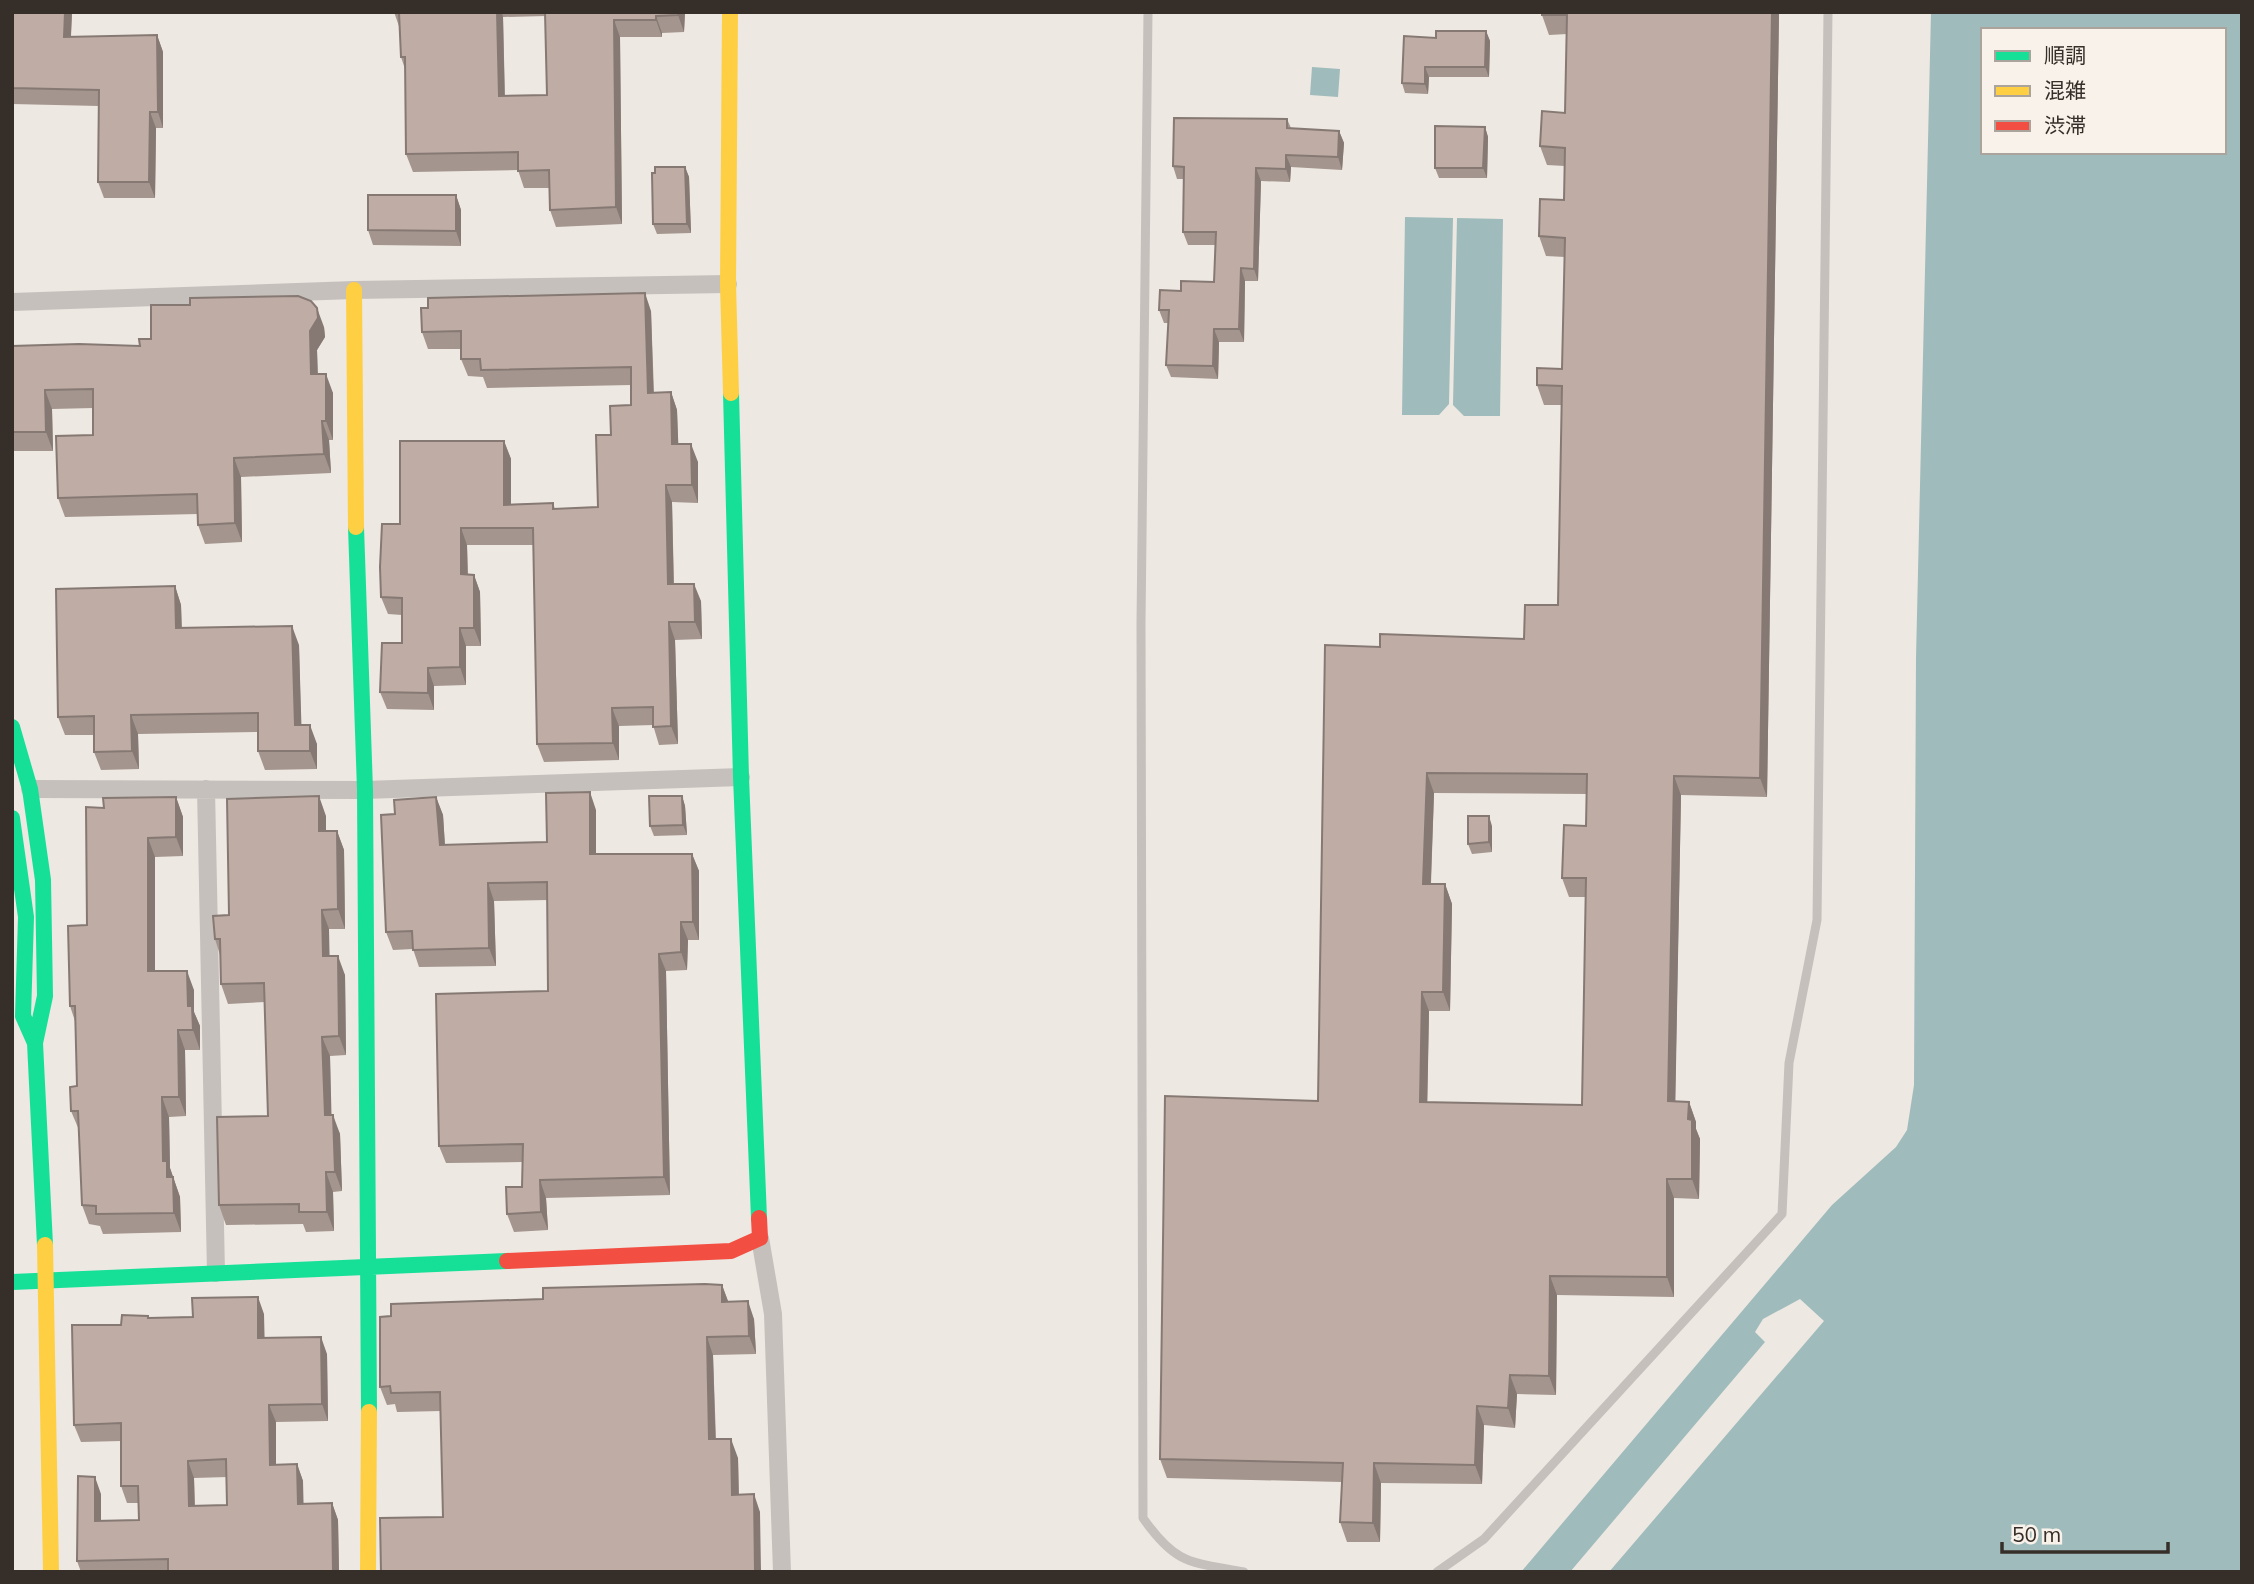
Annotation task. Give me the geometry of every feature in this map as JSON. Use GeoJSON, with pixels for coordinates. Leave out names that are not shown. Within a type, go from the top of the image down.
{"type":"FeatureCollection","features":[{"type":"Feature","properties":{"kind":"street"},"geometry":{"type":"LineString","coordinates":[[730,12],[728,284],[741,776],[760,1238],[773,1314],[782,1572]]}},
{"type":"Feature","properties":{"kind":"street"},"geometry":{"type":"LineString","coordinates":[[12,302],[354,290],[728,284]]}},
{"type":"Feature","properties":{"kind":"street"},"geometry":{"type":"LineString","coordinates":[[354,290],[357,595],[365,790],[370,1268],[368,1572]]}},
{"type":"Feature","properties":{"kind":"street"},"geometry":{"type":"LineString","coordinates":[[12,727],[30,789],[43,880],[45,996],[35,1043],[47,1279],[51,1572]]}},
{"type":"Feature","properties":{"kind":"street"},"geometry":{"type":"LineString","coordinates":[[30,789],[365,790],[741,776]]}},
{"type":"Feature","properties":{"kind":"street"},"geometry":{"type":"LineString","coordinates":[[206,789],[216,1273]]}},
{"type":"Feature","properties":{"kind":"street"},"geometry":{"type":"LineString","coordinates":[[12,818],[26,917],[23,1016],[35,1043]]}},
{"type":"Feature","properties":{"kind":"street"},"geometry":{"type":"LineString","coordinates":[[12,1282],[731,1251],[760,1238]]}},
{"type":"Feature","properties":{"kind":"lane"},"geometry":{"type":"LineString","coordinates":[[1149,12],[1141,623],[1143,1518],[1163,1547],[1190,1562],[1244,1572]]}},
{"type":"Feature","properties":{"kind":"lane"},"geometry":{"type":"LineString","coordinates":[[1437,1572],[1484,1539],[1782,1214],[1789,1063],[1816,920],[1828,12]]}},
{"type":"Feature","properties":{"kind":"water"},"geometry":{"type":"Polygon","coordinates":[[[1931,12],[2242,12],[2242,1572],[1609,1572],[1824,1321],[1800,1299],[1763,1319],[1755,1332],[1765,1342],[1570,1572],[1521,1572],[1832,1205],[1896,1147],[1907,1130],[1914,1085],[1916,658],[1931,12]]]}},
{"type":"Feature","properties":{"kind":"water"},"geometry":{"type":"Polygon","coordinates":[[[1312,67],[1340,69],[1338,97],[1310,95],[1312,67]]]}},
{"type":"Feature","properties":{"kind":"water"},"geometry":{"type":"Polygon","coordinates":[[[1405,217],[1453,218],[1449,404],[1439,415],[1402,415],[1405,217]]]}},
{"type":"Feature","properties":{"kind":"water"},"geometry":{"type":"Polygon","coordinates":[[[1457,218],[1503,219],[1500,416],[1464,416],[1453,405],[1457,218]]]}},
{"type":"Feature","properties":{"kind":"building"},"geometry":{"type":"Polygon","coordinates":[[[12,12],[65,12],[64,37],[157,35],[158,112],[150,112],[149,182],[98,182],[99,90],[12,88],[12,12]]]}},
{"type":"Feature","properties":{"kind":"building"},"geometry":{"type":"Polygon","coordinates":[[[399,12],[497,12],[499,96],[547,95],[545,12],[678,12],[678,15],[656,16],[656,20],[614,20],[616,207],[550,210],[549,170],[518,171],[518,152],[406,154],[405,57],[401,57],[399,12]]]}},
{"type":"Feature","properties":{"kind":"building"},"geometry":{"type":"Polygon","coordinates":[[[1542,12],[1772,12],[1760,778],[1674,776],[1668,1101],[1689,1102],[1688,1119],[1692,1120],[1692,1179],[1667,1179],[1667,1277],[1550,1276],[1549,1376],[1510,1375],[1508,1408],[1477,1406],[1475,1465],[1374,1463],[1373,1523],[1340,1522],[1343,1463],[1160,1459],[1165,1096],[1318,1101],[1325,645],[1380,647],[1380,634],[1524,639],[1525,605],[1558,605],[1562,386],[1537,385],[1537,368],[1562,369],[1565,238],[1539,236],[1540,199],[1564,200],[1565,148],[1540,146],[1542,111],[1565,113],[1567,15],[1542,15],[1542,12]],[[1427,773],[1423,884],[1445,884],[1443,992],[1422,992],[1420,1102],[1582,1105],[1586,878],[1562,878],[1564,825],[1586,826],[1587,774],[1427,773]]]}},
{"type":"Feature","properties":{"kind":"building"},"geometry":{"type":"Polygon","coordinates":[[[1436,31],[1486,31],[1485,67],[1425,67],[1425,84],[1402,83],[1404,36],[1436,38],[1436,31]]]}},
{"type":"Feature","properties":{"kind":"building"},"geometry":{"type":"Polygon","coordinates":[[[1174,118],[1287,119],[1287,128],[1339,131],[1338,157],[1286,155],[1286,169],[1256,168],[1254,269],[1241,268],[1239,329],[1214,329],[1213,366],[1166,365],[1169,310],[1159,310],[1160,290],[1181,291],[1181,281],[1214,282],[1216,232],[1183,232],[1184,167],[1173,166],[1174,118]]]}},
{"type":"Feature","properties":{"kind":"building"},"geometry":{"type":"Polygon","coordinates":[[[1435,126],[1485,127],[1483,168],[1435,168],[1435,126]]]}},
{"type":"Feature","properties":{"kind":"building"},"geometry":{"type":"Polygon","coordinates":[[[655,167],[685,167],[687,224],[653,224],[652,173],[655,173],[655,167]]]}},
{"type":"Feature","properties":{"kind":"building"},"geometry":{"type":"Polygon","coordinates":[[[368,195],[456,195],[456,231],[368,230],[368,195]]]}},
{"type":"Feature","properties":{"kind":"building"},"geometry":{"type":"Polygon","coordinates":[[[645,293],[648,393],[671,392],[672,444],[691,444],[692,485],[666,485],[668,584],[694,584],[695,622],[669,622],[671,726],[653,727],[653,707],[612,708],[613,743],[537,744],[533,528],[461,528],[461,574],[474,575],[474,628],[460,628],[460,667],[428,668],[428,693],[380,692],[382,643],[402,643],[402,598],[381,597],[380,567],[382,524],[400,524],[400,441],[504,441],[504,505],[553,503],[553,509],[598,507],[596,435],[611,435],[610,406],[631,405],[631,367],[481,370],[480,359],[461,359],[461,331],[422,332],[421,308],[428,308],[428,298],[645,293]]]}},
{"type":"Feature","properties":{"kind":"building"},"geometry":{"type":"Polygon","coordinates":[[[298,296],[311,301],[317,308],[318,318],[310,331],[311,374],[326,374],[326,421],[322,421],[324,454],[234,458],[235,523],[198,525],[197,494],[58,498],[56,436],[93,435],[93,389],[45,390],[46,432],[12,432],[12,346],[140,346],[139,339],[151,339],[151,305],[190,305],[190,298],[298,296]]]}},
{"type":"Feature","properties":{"kind":"building"},"geometry":{"type":"Polygon","coordinates":[[[175,586],[176,628],[292,626],[295,725],[310,725],[310,751],[258,751],[258,713],[131,715],[132,751],[94,752],[94,716],[58,717],[56,589],[175,586]]]}},
{"type":"Feature","properties":{"kind":"building"},"geometry":{"type":"Polygon","coordinates":[[[590,792],[590,854],[692,854],[693,922],[681,922],[681,952],[659,954],[664,1177],[540,1180],[541,1212],[507,1214],[506,1187],[522,1187],[523,1144],[439,1146],[436,994],[548,991],[547,882],[488,883],[489,948],[413,950],[412,931],[386,932],[381,815],[395,814],[394,800],[436,797],[440,845],[547,842],[546,793],[590,792]]]}},
{"type":"Feature","properties":{"kind":"building"},"geometry":{"type":"Polygon","coordinates":[[[319,796],[319,831],[337,831],[338,909],[322,910],[323,956],[338,956],[339,1036],[322,1037],[325,1115],[333,1115],[335,1172],[326,1172],[327,1212],[299,1212],[299,1204],[219,1205],[217,1117],[268,1116],[264,983],[221,984],[220,939],[215,939],[213,916],[229,915],[227,799],[319,796]]]}},
{"type":"Feature","properties":{"kind":"building"},"geometry":{"type":"Polygon","coordinates":[[[649,796],[682,796],[683,825],[650,826],[649,796]]]}},
{"type":"Feature","properties":{"kind":"building"},"geometry":{"type":"Polygon","coordinates":[[[176,797],[176,837],[148,838],[148,971],[187,971],[188,1006],[192,1006],[193,1030],[178,1030],[179,1097],[162,1097],[163,1161],[167,1161],[167,1177],[173,1177],[174,1213],[96,1214],[96,1206],[82,1205],[78,1111],[71,1111],[70,1087],[77,1086],[75,1006],[70,1006],[68,926],[87,925],[86,807],[104,808],[103,798],[176,797]]]}},
{"type":"Feature","properties":{"kind":"building"},"geometry":{"type":"Polygon","coordinates":[[[1468,816],[1489,816],[1489,842],[1468,844],[1468,816]]]}},
{"type":"Feature","properties":{"kind":"building"},"geometry":{"type":"Polygon","coordinates":[[[722,1285],[722,1302],[748,1301],[749,1336],[707,1337],[709,1439],[731,1439],[732,1495],[754,1494],[755,1572],[381,1572],[380,1518],[443,1517],[440,1392],[391,1393],[390,1386],[380,1387],[380,1317],[391,1316],[391,1304],[543,1299],[543,1288],[722,1285]]]}},
{"type":"Feature","properties":{"kind":"building"},"geometry":{"type":"Polygon","coordinates":[[[258,1297],[258,1338],[321,1337],[322,1404],[269,1405],[270,1465],[297,1464],[298,1504],[332,1503],[333,1572],[168,1572],[168,1559],[77,1561],[78,1476],[95,1477],[95,1521],[139,1520],[138,1486],[121,1486],[121,1423],[74,1425],[72,1325],[121,1325],[122,1315],[148,1318],[193,1317],[192,1298],[258,1297]],[[226,1459],[188,1461],[189,1506],[227,1505],[226,1459]]]}},
{"type":"Feature","properties":{"kind":"traffic: fast"},"geometry":{"type":"LineString","coordinates":[[731,393],[741,777],[759,1218]]}},
{"type":"Feature","properties":{"kind":"traffic: fast"},"geometry":{"type":"LineString","coordinates":[[356,527],[365,790],[369,1412]]}},
{"type":"Feature","properties":{"kind":"traffic: fast"},"geometry":{"type":"LineString","coordinates":[[12,727],[30,789],[43,880],[45,996],[35,1043],[45,1245]]}},
{"type":"Feature","properties":{"kind":"traffic: fast"},"geometry":{"type":"LineString","coordinates":[[12,818],[26,917],[23,1016],[35,1043]]}},
{"type":"Feature","properties":{"kind":"traffic: fast"},"geometry":{"type":"LineString","coordinates":[[12,1282],[507,1261]]}},
{"type":"Feature","properties":{"kind":"traffic: slow"},"geometry":{"type":"LineString","coordinates":[[730,12],[728,284],[731,393]]}},
{"type":"Feature","properties":{"kind":"traffic: slow"},"geometry":{"type":"LineString","coordinates":[[354,290],[356,527]]}},
{"type":"Feature","properties":{"kind":"traffic: slow"},"geometry":{"type":"LineString","coordinates":[[45,1245],[51,1572]]}},
{"type":"Feature","properties":{"kind":"traffic: slow"},"geometry":{"type":"LineString","coordinates":[[368,1572],[369,1412]]}},
{"type":"Feature","properties":{"kind":"traffic: jam"},"geometry":{"type":"LineString","coordinates":[[507,1261],[731,1251],[760,1238],[759,1218]]}}]}
